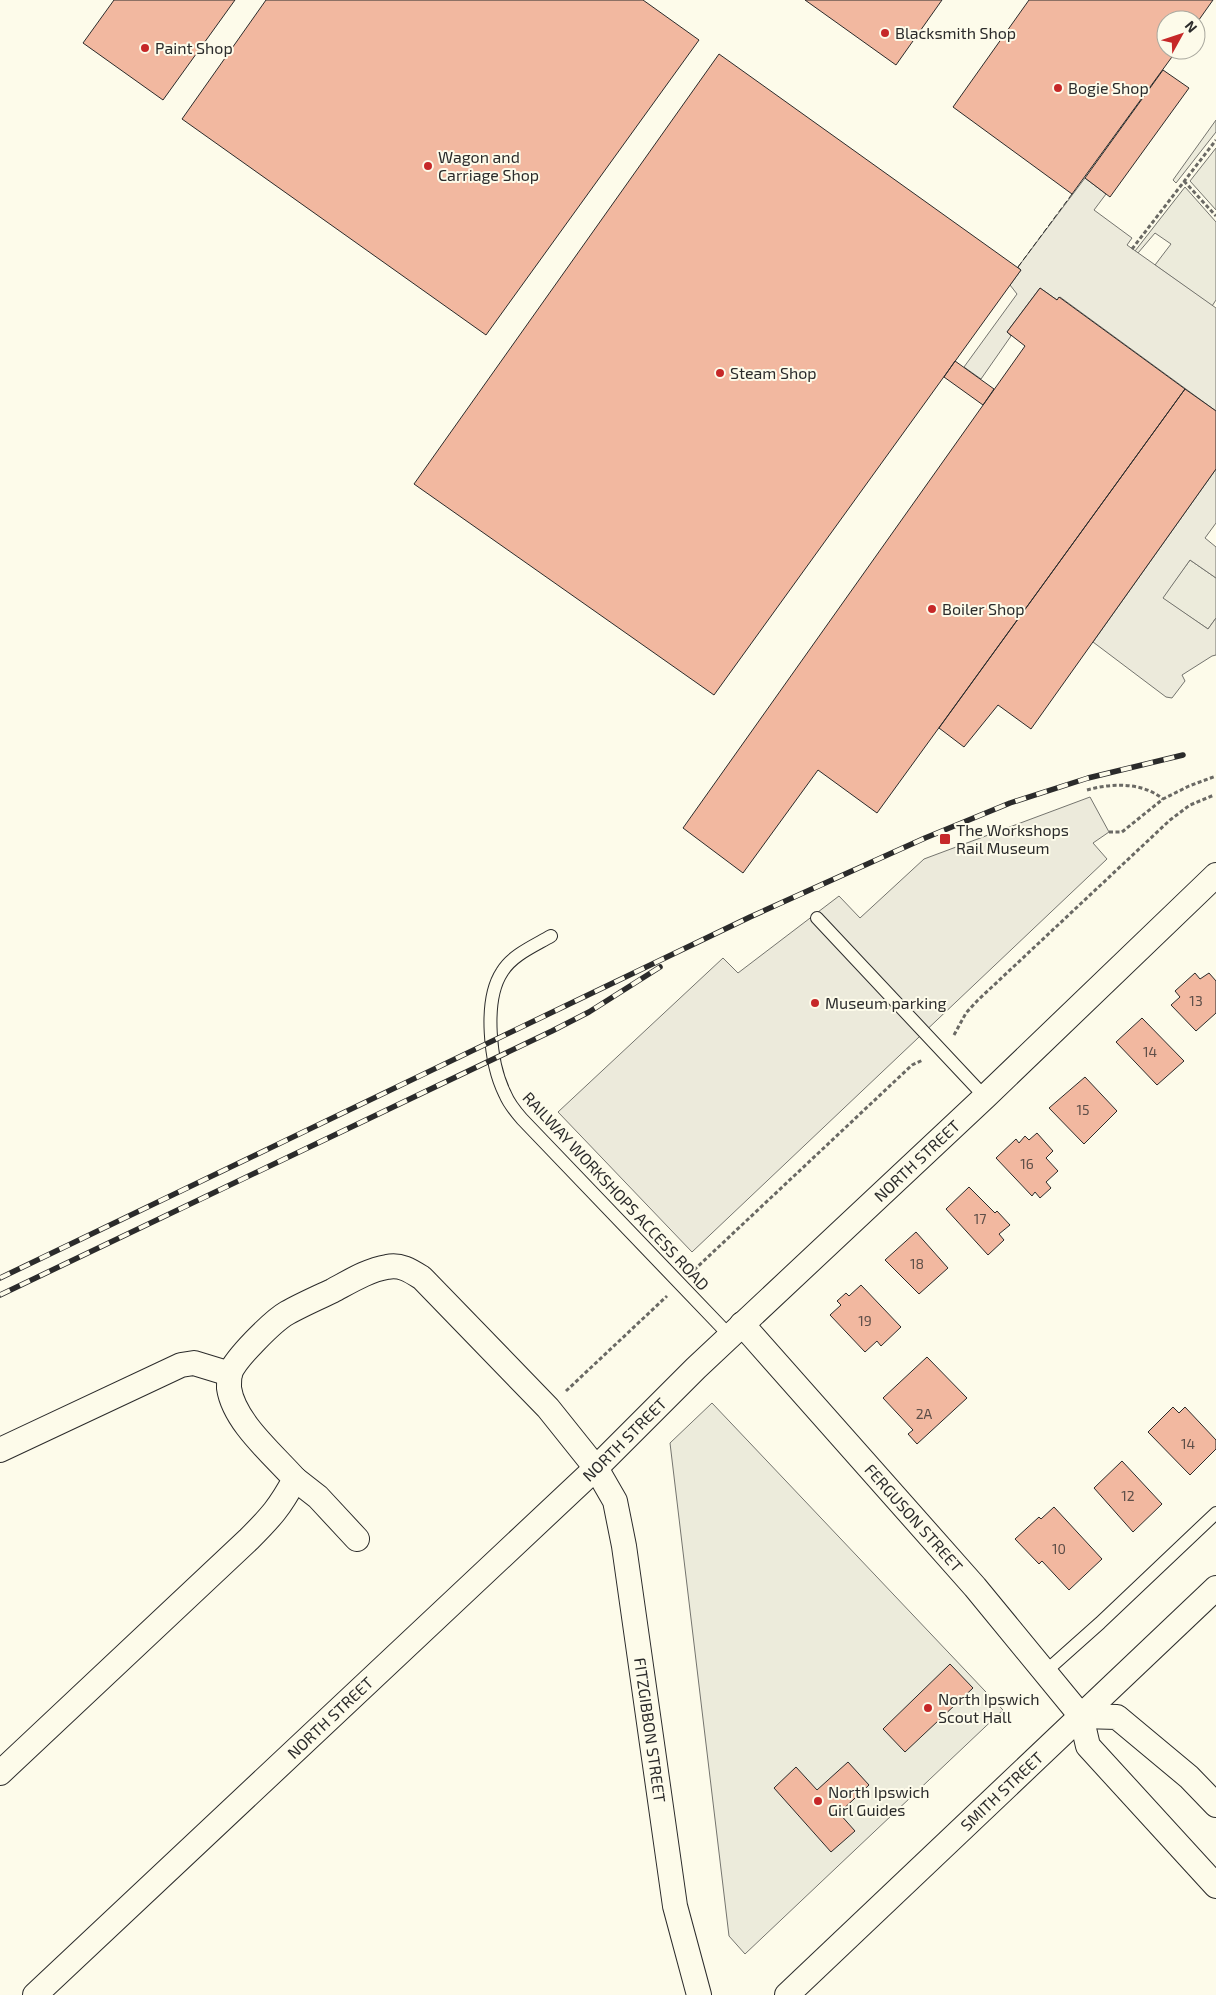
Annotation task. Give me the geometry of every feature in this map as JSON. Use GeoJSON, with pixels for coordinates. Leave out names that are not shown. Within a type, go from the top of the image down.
{"type":"FeatureCollection","features":[{"type":"Feature","properties":{"kind":"street","name":"NORTH STREET"},"geometry":{"type":"LineString","coordinates":[[35,1995],[596,1468],[736,1330],[985,1097],[1214,874]]}},
{"type":"Feature","properties":{"kind":"street","name":"FITZGIBBON STREET"},"geometry":{"type":"LineString","coordinates":[[230,1374],[237,1362],[248,1350],[286,1314],[367,1273],[388,1267],[400,1267],[410,1270],[422,1278],[548,1408],[596,1468],[612,1493],[620,1520],[674,1906],[700,1995]]}},
{"type":"Feature","properties":{"kind":"street","name":"FERGUSON STREET"},"geometry":{"type":"LineString","coordinates":[[736,1330],[975,1587],[1081,1716],[1088,1746],[1216,1886]]}},
{"type":"Feature","properties":{"kind":"street"},"geometry":{"type":"LineString","coordinates":[[0,1450],[182,1365],[194,1363],[230,1374],[229,1387],[234,1405],[252,1431],[295,1479],[318,1497],[357,1539]]}},
{"type":"Feature","properties":{"kind":"street"},"geometry":{"type":"LineString","coordinates":[[0,1772],[273,1515],[283,1503],[295,1479]]}},
{"type":"Feature","properties":{"kind":"street","name":"SMITH STREET"},"geometry":{"type":"LineString","coordinates":[[787,1995],[1216,1588]]}},
{"type":"Feature","properties":{"kind":"street"},"geometry":{"type":"LineString","coordinates":[[1081,1716],[1117,1717],[1189,1777],[1216,1805]]}},
{"type":"Feature","properties":{"kind":"lane"},"geometry":{"type":"LineString","coordinates":[[817,918],[985,1097]]}},
{"type":"Feature","properties":{"kind":"lane","name":"RAILWAY WORKSHOPS ACCESS ROAD"},"geometry":{"type":"LineString","coordinates":[[551,936],[520,954],[502,970],[493,991],[490,1016],[491,1029],[502,1089],[515,1111],[736,1330]]}},
{"type":"Feature","properties":{"kind":"lane"},"geometry":{"type":"LineString","coordinates":[[1045,1672],[1100,1623],[1216,1513]]}},
{"type":"Feature","properties":{"kind":"path"},"geometry":{"type":"LineString","coordinates":[[1132,248],[1216,140]]}},
{"type":"Feature","properties":{"kind":"path"},"geometry":{"type":"LineString","coordinates":[[1184,181],[1216,216]]}},
{"type":"Feature","properties":{"kind":"path"},"geometry":{"type":"LineString","coordinates":[[1109,832],[1122,832],[1164,799],[1189,786],[1216,776]]}},
{"type":"Feature","properties":{"kind":"path"},"geometry":{"type":"LineString","coordinates":[[1087,790],[1107,785],[1119,785],[1153,791],[1164,799]]}},
{"type":"Feature","properties":{"kind":"path"},"geometry":{"type":"LineString","coordinates":[[948,1041],[953,1036],[966,1013],[978,1000],[1170,820],[1190,805],[1214,795]]}},
{"type":"Feature","properties":{"kind":"path"},"geometry":{"type":"LineString","coordinates":[[692,1272],[912,1065],[930,1057]]}},
{"type":"Feature","properties":{"kind":"path"},"geometry":{"type":"LineString","coordinates":[[548,1408],[671,1292]]}},
{"type":"Feature","properties":{"kind":"shaded area"},"geometry":{"type":"Polygon","coordinates":[[[1216,120],[1216,132],[1176,183],[1173,180],[1216,120]]]}},
{"type":"Feature","properties":{"kind":"shaded area"},"geometry":{"type":"Polygon","coordinates":[[[1216,148],[1216,210],[1190,181],[1216,148]]]}},
{"type":"Feature","properties":{"kind":"shaded area"},"geometry":{"type":"Polygon","coordinates":[[[1085,178],[1106,194],[1094,210],[1132,238],[1127,245],[1216,308],[1216,411],[1060,297],[1057,300],[1040,288],[1007,332],[1011,336],[981,379],[964,367],[1017,294],[1010,285],[1021,270],[1018,267],[1085,178]]]}},
{"type":"Feature","properties":{"kind":"shaded area"},"geometry":{"type":"Polygon","coordinates":[[[1185,187],[1216,222],[1216,300],[1212,306],[1155,265],[1171,244],[1155,233],[1138,253],[1135,251],[1185,187]]]}},
{"type":"Feature","properties":{"kind":"shaded area"},"geometry":{"type":"Polygon","coordinates":[[[1216,469],[1216,523],[1205,538],[1216,547],[1216,578],[1190,560],[1163,598],[1208,629],[1216,618],[1216,655],[1182,675],[1185,681],[1172,698],[1166,697],[1093,642],[1216,469]]]}},
{"type":"Feature","properties":{"kind":"shaded area"},"geometry":{"type":"Polygon","coordinates":[[[1190,560],[1216,578],[1216,618],[1208,629],[1162,598],[1190,560]]]}},
{"type":"Feature","properties":{"kind":"shaded area","name":"Museum parking"},"geometry":{"type":"Polygon","coordinates":[[[1090,797],[1109,832],[1093,843],[1107,859],[692,1252],[558,1112],[723,958],[738,973],[839,896],[860,918],[924,859],[1090,797]]]}},
{"type":"Feature","properties":{"kind":"shaded area"},"geometry":{"type":"Polygon","coordinates":[[[712,1403],[1003,1710],[745,1954],[729,1936],[670,1443],[712,1403]]]}},
{"type":"Feature","properties":{"kind":"building","name":"Paint Shop"},"geometry":{"type":"Polygon","coordinates":[[[114,0],[235,0],[163,100],[83,43],[114,0]]]}},
{"type":"Feature","properties":{"kind":"building","name":"Wagon and Carriage Shop"},"geometry":{"type":"Polygon","coordinates":[[[266,0],[643,0],[699,40],[486,335],[182,119],[266,0]]]}},
{"type":"Feature","properties":{"kind":"building","name":"Blacksmith Shop"},"geometry":{"type":"Polygon","coordinates":[[[805,0],[942,0],[896,65],[805,0]]]}},
{"type":"Feature","properties":{"kind":"building","name":"Bogie Shop"},"geometry":{"type":"Polygon","coordinates":[[[1029,0],[1213,0],[1206,10],[1156,10],[1156,60],[1170,60],[1072,194],[953,107],[1029,0]]]}},
{"type":"Feature","properties":{"kind":"building","name":"Steam Shop"},"geometry":{"type":"Polygon","coordinates":[[[719,54],[1021,270],[714,695],[414,484],[719,54]]]}},
{"type":"Feature","properties":{"kind":"building"},"geometry":{"type":"Polygon","coordinates":[[[1163,70],[1189,88],[1110,197],[1085,178],[1163,70]]]}},
{"type":"Feature","properties":{"kind":"building","name":"Boiler Shop"},"geometry":{"type":"Polygon","coordinates":[[[1040,288],[1057,300],[1059,297],[1185,389],[877,813],[818,770],[743,873],[683,828],[1025,346],[1007,332],[1040,288]]]}},
{"type":"Feature","properties":{"kind":"building"},"geometry":{"type":"Polygon","coordinates":[[[955,361],[994,389],[983,405],[944,377],[955,361]]]}},
{"type":"Feature","properties":{"kind":"building"},"geometry":{"type":"Polygon","coordinates":[[[1185,389],[1216,411],[1216,469],[1031,729],[998,705],[964,747],[939,728],[1185,389]]]}},
{"type":"Feature","properties":{"kind":"building"},"geometry":{"type":"Polygon","coordinates":[[[1195,973],[1200,979],[1209,973],[1216,981],[1216,1013],[1196,1031],[1171,1005],[1180,997],[1175,991],[1195,973]]]}},
{"type":"Feature","properties":{"kind":"building"},"geometry":{"type":"Polygon","coordinates":[[[1142,1018],[1184,1061],[1157,1085],[1116,1042],[1142,1018]]]}},
{"type":"Feature","properties":{"kind":"building"},"geometry":{"type":"Polygon","coordinates":[[[1085,1077],[1117,1111],[1084,1144],[1049,1108],[1085,1077]]]}},
{"type":"Feature","properties":{"kind":"building"},"geometry":{"type":"Polygon","coordinates":[[[1037,1133],[1053,1151],[1046,1158],[1058,1171],[1046,1182],[1051,1188],[1040,1198],[1035,1192],[1032,1196],[996,1158],[1016,1139],[1019,1143],[1025,1136],[1029,1140],[1037,1133]]]}},
{"type":"Feature","properties":{"kind":"building"},"geometry":{"type":"Polygon","coordinates":[[[969,1187],[1010,1225],[999,1234],[1004,1240],[988,1255],[946,1209],[969,1187]]]}},
{"type":"Feature","properties":{"kind":"building"},"geometry":{"type":"Polygon","coordinates":[[[916,1232],[948,1268],[919,1294],[885,1260],[916,1232]]]}},
{"type":"Feature","properties":{"kind":"building"},"geometry":{"type":"Polygon","coordinates":[[[861,1285],[901,1327],[881,1346],[877,1341],[865,1352],[830,1315],[841,1305],[837,1301],[846,1293],[849,1296],[861,1285]]]}},
{"type":"Feature","properties":{"kind":"building"},"geometry":{"type":"Polygon","coordinates":[[[927,1357],[967,1398],[917,1444],[908,1434],[913,1430],[883,1398],[927,1357]]]}},
{"type":"Feature","properties":{"kind":"building"},"geometry":{"type":"Polygon","coordinates":[[[1173,1407],[1179,1413],[1185,1407],[1216,1440],[1216,1449],[1190,1475],[1148,1432],[1173,1407]]]}},
{"type":"Feature","properties":{"kind":"building"},"geometry":{"type":"Polygon","coordinates":[[[1122,1461],[1162,1504],[1133,1532],[1094,1488],[1122,1461]]]}},
{"type":"Feature","properties":{"kind":"building"},"geometry":{"type":"Polygon","coordinates":[[[1054,1507],[1102,1559],[1069,1590],[1042,1561],[1039,1564],[1015,1539],[1039,1517],[1041,1519],[1054,1507]]]}},
{"type":"Feature","properties":{"kind":"building","name":"North Ipswich Scout Hall"},"geometry":{"type":"Polygon","coordinates":[[[950,1664],[973,1688],[905,1752],[883,1729],[950,1664]]]}},
{"type":"Feature","properties":{"kind":"building","name":"North Ipswich Girl Guides"},"geometry":{"type":"Polygon","coordinates":[[[848,1762],[869,1785],[839,1813],[855,1831],[831,1852],[774,1788],[796,1767],[817,1790],[848,1762]]]}},
{"type":"Feature","properties":{"kind":"railway"},"geometry":{"type":"LineString","coordinates":[[0,1278],[750,917],[925,838],[1010,803],[1088,778],[1183,755]]}},
{"type":"Feature","properties":{"kind":"railway"},"geometry":{"type":"LineString","coordinates":[[0,1295],[552,1031],[589,1012],[660,967]]}},
{"type":"Feature","properties":{"kind":"fence"},"geometry":{"type":"LineString","coordinates":[[1018,267],[1072,194]]}},
{"type":"Feature","properties":{"kind":"place","name":"Blacksmith Shop"},"geometry":{"type":"Point","coordinates":[885,33]}},
{"type":"Feature","properties":{"kind":"place","name":"Paint Shop"},"geometry":{"type":"Point","coordinates":[145,48]}},
{"type":"Feature","properties":{"kind":"place","name":"Bogie Shop"},"geometry":{"type":"Point","coordinates":[1058,88]}},
{"type":"Feature","properties":{"kind":"place","name":"Wagon and Carriage Shop"},"geometry":{"type":"Point","coordinates":[428,166]}},
{"type":"Feature","properties":{"kind":"place","name":"Steam Shop"},"geometry":{"type":"Point","coordinates":[720,373]}},
{"type":"Feature","properties":{"kind":"place","name":"Boiler Shop"},"geometry":{"type":"Point","coordinates":[932,609]}},
{"type":"Feature","properties":{"kind":"place","name":"The Workshops Rail Museum"},"geometry":{"type":"Point","coordinates":[945,839]}},
{"type":"Feature","properties":{"kind":"place","name":"Museum parking"},"geometry":{"type":"Point","coordinates":[815,1003]}},
{"type":"Feature","properties":{"kind":"place","name":"North Ipswich Scout Hall"},"geometry":{"type":"Point","coordinates":[928,1708]}},
{"type":"Feature","properties":{"kind":"place","name":"North Ipswich Girl Guides"},"geometry":{"type":"Point","coordinates":[818,1801]}}]}
